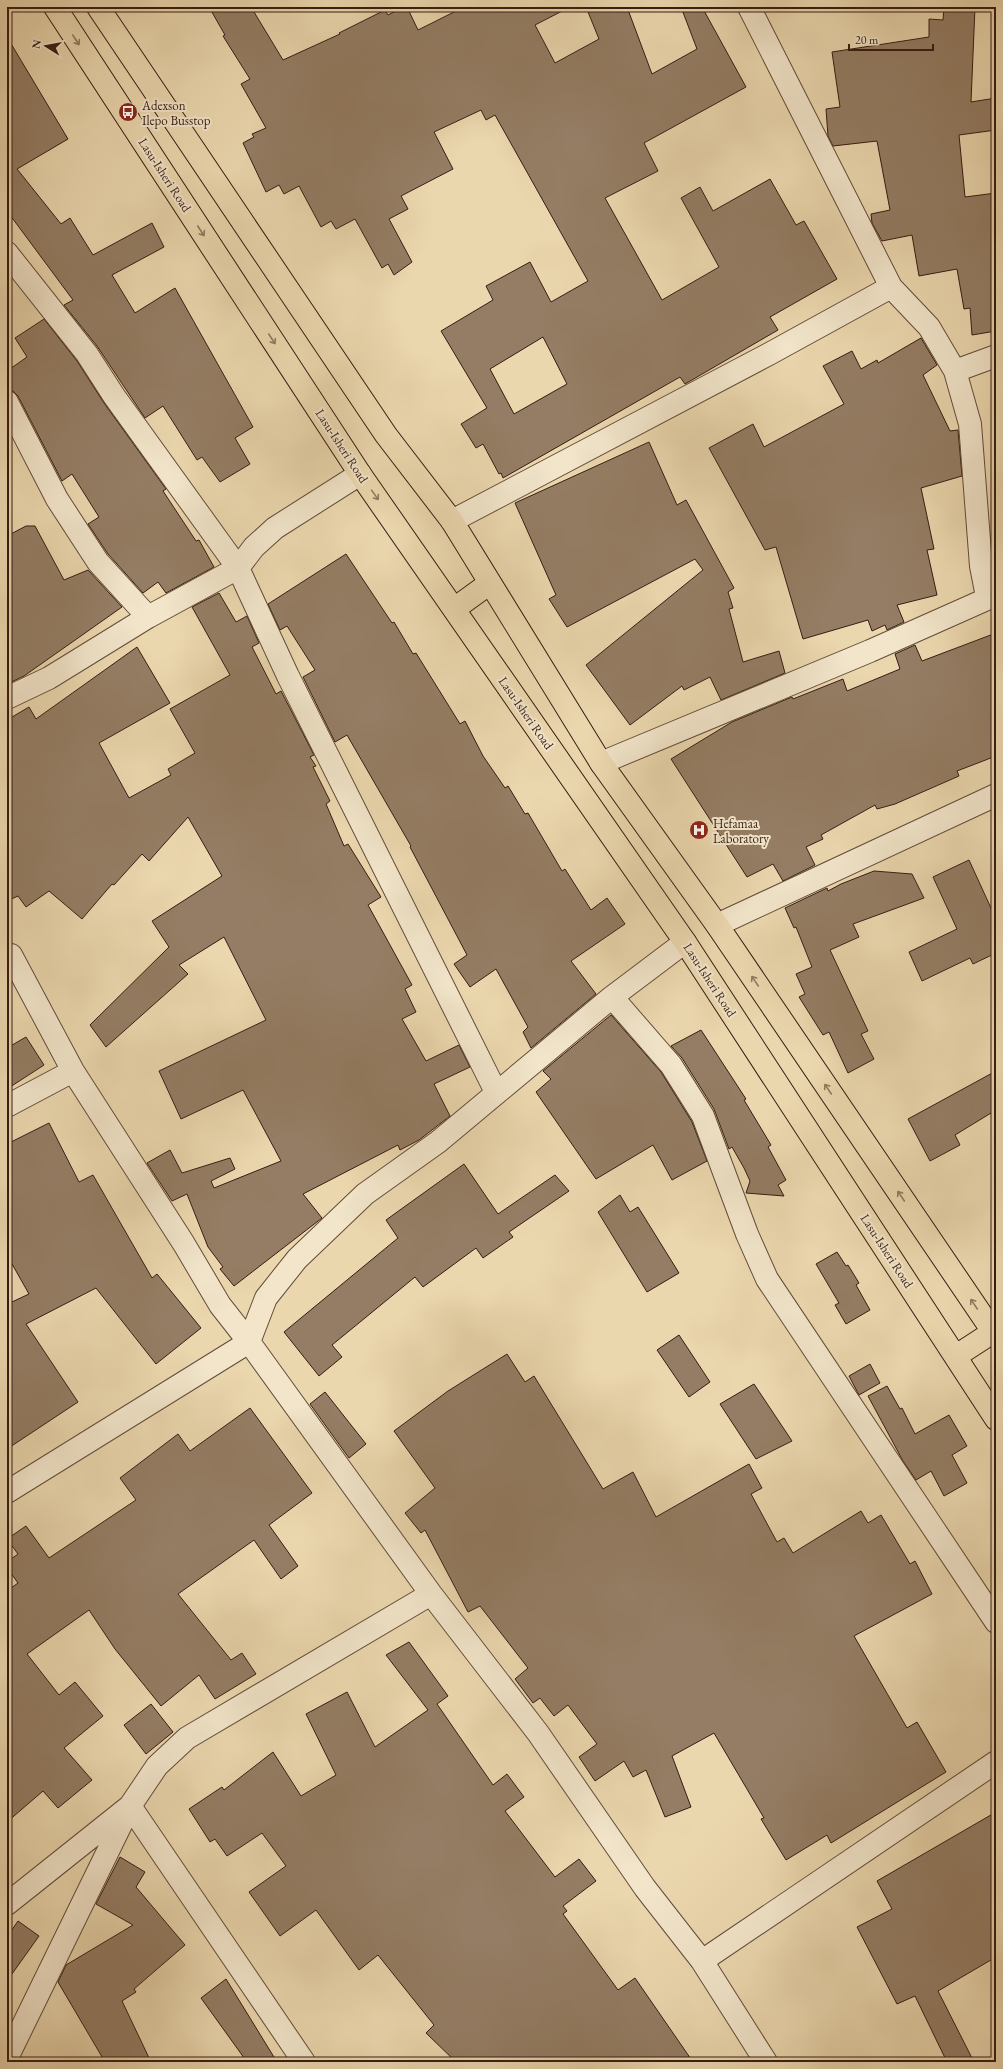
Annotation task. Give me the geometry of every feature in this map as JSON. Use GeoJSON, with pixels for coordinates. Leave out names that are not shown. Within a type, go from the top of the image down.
{"type":"FeatureCollection","features":[{"type":"Feature","properties":{"kind":"main road","name":"Lasu-Isheri Road"},"geometry":{"type":"LineString","coordinates":[[55,7],[360,474],[685,942],[956,1356],[996,1420]]}},
{"type":"Feature","properties":{"kind":"main road"},"geometry":{"type":"LineString","coordinates":[[98,7],[386,435],[452,521],[601,763],[717,925],[994,1334],[956,1356]]}},
{"type":"Feature","properties":{"kind":"main road"},"geometry":{"type":"LineString","coordinates":[[454,609],[490,583]]}},
{"type":"Feature","properties":{"kind":"street"},"geometry":{"type":"LineString","coordinates":[[601,763],[870,652],[992,596],[981,566],[970,424],[955,372],[929,327],[891,287],[749,7]]}},
{"type":"Feature","properties":{"kind":"street"},"geometry":{"type":"LineString","coordinates":[[7,253],[87,354],[114,396],[238,568],[291,683],[496,1092]]}},
{"type":"Feature","properties":{"kind":"street"},"geometry":{"type":"LineString","coordinates":[[452,521],[769,354],[891,287]]}},
{"type":"Feature","properties":{"kind":"street"},"geometry":{"type":"LineString","coordinates":[[955,372],[996,356]]}},
{"type":"Feature","properties":{"kind":"street"},"geometry":{"type":"LineString","coordinates":[[7,402],[57,499],[98,562],[148,617]]}},
{"type":"Feature","properties":{"kind":"street"},"geometry":{"type":"LineString","coordinates":[[7,698],[49,678],[148,617],[238,568],[254,547],[275,528],[360,474]]}},
{"type":"Feature","properties":{"kind":"street"},"geometry":{"type":"LineString","coordinates":[[717,925],[996,795]]}},
{"type":"Feature","properties":{"kind":"street"},"geometry":{"type":"LineString","coordinates":[[7,1492],[249,1342],[266,1298],[297,1260],[365,1194],[438,1142],[496,1092],[612,997],[685,942]]}},
{"type":"Feature","properties":{"kind":"street"},"geometry":{"type":"LineString","coordinates":[[11,955],[73,1071],[184,1244],[220,1305],[249,1342],[431,1594],[538,1733],[645,1888],[702,1961],[766,2062]]}},
{"type":"Feature","properties":{"kind":"street"},"geometry":{"type":"LineString","coordinates":[[612,997],[671,1065],[703,1116],[747,1234],[767,1279],[996,1622]]}},
{"type":"Feature","properties":{"kind":"street"},"geometry":{"type":"LineString","coordinates":[[7,1106],[73,1071]]}},
{"type":"Feature","properties":{"kind":"street"},"geometry":{"type":"LineString","coordinates":[[7,2058],[130,1806],[157,1766],[187,1738],[431,1594]]}},
{"type":"Feature","properties":{"kind":"street"},"geometry":{"type":"LineString","coordinates":[[702,1961],[996,1762]]}},
{"type":"Feature","properties":{"kind":"street"},"geometry":{"type":"LineString","coordinates":[[7,1904],[130,1806]]}},
{"type":"Feature","properties":{"kind":"street"},"geometry":{"type":"LineString","coordinates":[[130,1806],[304,2062]]}},
{"type":"Feature","properties":{"kind":"building"},"geometry":{"type":"Polygon","coordinates":[[[209,7],[251,7],[283,60],[340,34],[339,33],[385,10],[388,15],[403,7],[407,7],[418,30],[464,7],[570,7],[535,25],[555,63],[599,39],[586,7],[627,7],[652,74],[697,49],[681,7],[702,7],[746,87],[644,143],[658,171],[605,198],[662,300],[719,267],[681,198],[700,187],[713,211],[770,179],[796,225],[804,221],[837,279],[770,317],[778,330],[685,384],[680,377],[503,478],[501,473],[499,474],[483,444],[476,448],[461,424],[487,408],[441,331],[493,300],[486,286],[530,262],[551,302],[588,281],[495,115],[486,120],[481,110],[434,132],[453,169],[401,196],[408,209],[389,219],[412,262],[394,275],[388,264],[382,268],[355,219],[336,229],[331,221],[321,227],[299,186],[284,194],[279,185],[266,192],[243,143],[254,137],[252,134],[266,128],[241,84],[250,79],[223,36],[225,35],[209,7]],[[543,337],[490,369],[514,414],[567,384],[543,337]]]}},
{"type":"Feature","properties":{"kind":"building"},"geometry":{"type":"Polygon","coordinates":[[[944,7],[975,7],[971,102],[996,98],[996,130],[959,135],[965,197],[996,193],[996,331],[972,335],[970,308],[964,309],[957,269],[919,276],[912,235],[882,241],[872,223],[871,214],[890,210],[877,141],[833,146],[828,136],[826,109],[840,107],[832,52],[929,37],[929,19],[943,20],[944,7]]]}},
{"type":"Feature","properties":{"kind":"building"},"geometry":{"type":"Polygon","coordinates":[[[7,37],[68,139],[17,169],[61,224],[70,218],[93,255],[152,223],[164,247],[112,275],[135,313],[175,288],[253,427],[235,438],[250,464],[220,482],[202,457],[197,460],[163,406],[145,418],[97,346],[64,305],[73,300],[7,211],[7,37]]]}},
{"type":"Feature","properties":{"kind":"building"},"geometry":{"type":"Polygon","coordinates":[[[44,319],[77,361],[104,403],[166,489],[163,491],[196,541],[199,540],[214,567],[166,593],[158,582],[143,593],[108,554],[88,524],[99,517],[72,474],[62,481],[18,396],[13,391],[7,390],[7,371],[27,357],[15,338],[44,319]]]}},
{"type":"Feature","properties":{"kind":"building"},"geometry":{"type":"Polygon","coordinates":[[[921,338],[937,365],[923,375],[950,431],[958,430],[962,476],[921,488],[934,549],[927,550],[937,595],[897,605],[904,622],[887,630],[885,625],[872,631],[868,620],[803,639],[776,547],[765,550],[709,448],[753,424],[764,447],[844,404],[823,366],[852,351],[861,369],[877,360],[878,363],[921,338]]]}},
{"type":"Feature","properties":{"kind":"building"},"geometry":{"type":"Polygon","coordinates":[[[649,442],[677,505],[686,500],[734,588],[728,592],[733,608],[729,609],[743,662],[779,651],[785,673],[721,700],[710,677],[684,690],[682,686],[630,725],[586,665],[703,570],[695,559],[567,627],[549,599],[556,595],[515,503],[649,442]]]}},
{"type":"Feature","properties":{"kind":"building"},"geometry":{"type":"Polygon","coordinates":[[[26,526],[35,526],[64,580],[88,570],[122,607],[24,676],[7,684],[7,536],[26,526]]]}},
{"type":"Feature","properties":{"kind":"building"},"geometry":{"type":"Polygon","coordinates":[[[346,554],[392,623],[394,622],[413,654],[416,653],[460,724],[465,721],[483,756],[505,788],[508,786],[525,814],[528,813],[562,871],[565,869],[591,910],[607,898],[625,924],[571,961],[596,994],[531,1048],[523,1032],[528,1027],[496,969],[470,987],[454,964],[467,955],[410,847],[411,846],[347,735],[335,742],[303,677],[315,670],[287,626],[280,630],[268,604],[346,554]]]}},
{"type":"Feature","properties":{"kind":"building"},"geometry":{"type":"Polygon","coordinates":[[[219,593],[236,622],[247,616],[259,643],[252,647],[276,694],[281,691],[314,755],[310,757],[316,766],[313,767],[330,801],[326,804],[344,846],[348,844],[381,897],[368,905],[412,985],[405,989],[416,1012],[402,1019],[426,1061],[459,1045],[470,1067],[434,1084],[450,1116],[419,1140],[400,1150],[398,1145],[303,1194],[322,1218],[234,1286],[220,1269],[223,1267],[208,1247],[187,1194],[172,1201],[147,1163],[170,1150],[182,1173],[230,1158],[235,1169],[211,1181],[214,1188],[281,1161],[243,1090],[181,1119],[159,1071],[266,1020],[224,937],[179,965],[188,974],[106,1047],[90,1025],[169,947],[152,921],[222,876],[188,817],[149,861],[142,854],[114,885],[112,884],[82,919],[49,891],[26,907],[18,896],[7,901],[7,720],[29,707],[36,719],[137,647],[170,703],[99,743],[129,798],[171,775],[168,769],[195,753],[170,709],[230,675],[192,607],[219,593]]]}},
{"type":"Feature","properties":{"kind":"building"},"geometry":{"type":"Polygon","coordinates":[[[996,633],[996,756],[957,771],[959,776],[895,804],[877,809],[875,805],[821,835],[823,839],[806,847],[815,865],[783,881],[773,864],[747,877],[671,759],[732,722],[792,697],[793,699],[843,679],[847,691],[900,669],[895,654],[915,645],[922,661],[996,633]]]}},
{"type":"Feature","properties":{"kind":"building"},"geometry":{"type":"Polygon","coordinates":[[[969,860],[996,919],[996,953],[973,964],[970,958],[922,981],[909,952],[957,929],[933,877],[969,860]]]}},
{"type":"Feature","properties":{"kind":"building"},"geometry":{"type":"Polygon","coordinates":[[[874,871],[912,874],[924,898],[853,924],[859,937],[830,950],[868,1031],[861,1034],[874,1059],[848,1073],[829,1032],[823,1035],[799,997],[805,994],[796,974],[812,967],[796,927],[794,928],[785,908],[827,888],[828,891],[841,884],[874,871]]]}},
{"type":"Feature","properties":{"kind":"building"},"geometry":{"type":"Polygon","coordinates":[[[611,1015],[661,1072],[692,1122],[707,1161],[672,1180],[653,1145],[596,1179],[536,1092],[551,1079],[543,1071],[611,1015]]]}},
{"type":"Feature","properties":{"kind":"building"},"geometry":{"type":"Polygon","coordinates":[[[701,1030],[746,1099],[744,1100],[771,1145],[768,1147],[786,1180],[778,1185],[784,1196],[746,1193],[750,1181],[732,1147],[729,1149],[714,1109],[682,1058],[671,1046],[701,1030]]]}},
{"type":"Feature","properties":{"kind":"building"},"geometry":{"type":"Polygon","coordinates":[[[26,1037],[44,1065],[7,1089],[7,1048],[26,1037]]]}},
{"type":"Feature","properties":{"kind":"building"},"geometry":{"type":"Polygon","coordinates":[[[996,1071],[996,1110],[955,1135],[960,1145],[930,1161],[908,1119],[996,1071]]]}},
{"type":"Feature","properties":{"kind":"building"},"geometry":{"type":"Polygon","coordinates":[[[49,1123],[79,1182],[93,1175],[152,1278],[157,1274],[201,1328],[156,1364],[96,1288],[26,1324],[78,1402],[7,1449],[7,1294],[12,1302],[29,1294],[7,1255],[7,1144],[49,1123]]]}},
{"type":"Feature","properties":{"kind":"building"},"geometry":{"type":"Polygon","coordinates":[[[464,1164],[498,1214],[555,1175],[569,1191],[509,1232],[513,1237],[483,1258],[476,1248],[423,1287],[415,1277],[332,1345],[342,1357],[319,1376],[284,1332],[398,1238],[386,1220],[464,1164]]]}},
{"type":"Feature","properties":{"kind":"building"},"geometry":{"type":"Polygon","coordinates":[[[620,1195],[630,1212],[638,1207],[679,1273],[647,1292],[598,1212],[620,1195]]]}},
{"type":"Feature","properties":{"kind":"building"},"geometry":{"type":"Polygon","coordinates":[[[837,1252],[846,1266],[848,1265],[859,1283],[856,1285],[870,1310],[846,1324],[835,1305],[839,1303],[816,1264],[837,1252]]]}},
{"type":"Feature","properties":{"kind":"building"},"geometry":{"type":"Polygon","coordinates":[[[679,1335],[710,1382],[689,1397],[657,1350],[679,1335]]]}},
{"type":"Feature","properties":{"kind":"building"},"geometry":{"type":"Polygon","coordinates":[[[507,1354],[525,1382],[534,1376],[603,1489],[633,1472],[656,1517],[749,1464],[762,1488],[751,1494],[777,1542],[784,1538],[793,1553],[861,1511],[868,1523],[881,1515],[910,1564],[915,1561],[932,1594],[854,1636],[907,1728],[917,1722],[946,1772],[831,1843],[827,1835],[786,1860],[761,1819],[764,1818],[714,1733],[672,1756],[691,1807],[665,1817],[646,1770],[633,1777],[624,1761],[595,1781],[579,1757],[597,1744],[568,1705],[554,1716],[540,1698],[533,1703],[515,1679],[528,1668],[480,1606],[468,1612],[425,1530],[421,1533],[405,1513],[435,1488],[394,1431],[448,1391],[507,1354]]]}},
{"type":"Feature","properties":{"kind":"building"},"geometry":{"type":"Polygon","coordinates":[[[870,1364],[880,1383],[859,1395],[849,1376],[870,1364]]]}},
{"type":"Feature","properties":{"kind":"building"},"geometry":{"type":"Polygon","coordinates":[[[754,1384],[792,1441],[756,1459],[720,1404],[754,1384]]]}},
{"type":"Feature","properties":{"kind":"building"},"geometry":{"type":"Polygon","coordinates":[[[887,1386],[900,1409],[902,1408],[915,1434],[949,1415],[967,1446],[952,1455],[967,1483],[944,1496],[931,1471],[916,1480],[903,1461],[868,1396],[887,1386]]]}},
{"type":"Feature","properties":{"kind":"building"},"geometry":{"type":"Polygon","coordinates":[[[325,1392],[366,1444],[349,1458],[310,1404],[325,1392]]]}},
{"type":"Feature","properties":{"kind":"building"},"geometry":{"type":"Polygon","coordinates":[[[250,1408],[312,1493],[269,1525],[298,1566],[281,1579],[254,1540],[178,1594],[231,1660],[242,1653],[256,1674],[215,1699],[199,1675],[161,1706],[115,1649],[89,1610],[27,1654],[59,1695],[75,1682],[103,1716],[64,1748],[92,1780],[58,1808],[43,1791],[7,1822],[7,1591],[18,1583],[7,1568],[7,1562],[18,1554],[7,1539],[26,1526],[49,1558],[136,1500],[120,1478],[178,1434],[190,1451],[250,1408]]]}},
{"type":"Feature","properties":{"kind":"building"},"geometry":{"type":"Polygon","coordinates":[[[409,1642],[448,1696],[437,1704],[493,1785],[507,1774],[524,1797],[505,1811],[555,1877],[579,1859],[596,1881],[563,1906],[567,1911],[563,1914],[618,1990],[635,1978],[693,2062],[456,2062],[426,2033],[434,2025],[378,1955],[359,1970],[316,1910],[280,1936],[249,1892],[286,1866],[262,1833],[227,1856],[215,1839],[210,1842],[189,1809],[222,1787],[224,1790],[273,1752],[301,1796],[336,1775],[306,1714],[347,1692],[375,1747],[428,1710],[386,1655],[409,1642]]]}},
{"type":"Feature","properties":{"kind":"building"},"geometry":{"type":"Polygon","coordinates":[[[151,1704],[173,1732],[146,1754],[124,1725],[151,1704]]]}},
{"type":"Feature","properties":{"kind":"building"},"geometry":{"type":"Polygon","coordinates":[[[996,1812],[996,1957],[938,1991],[974,2062],[947,2062],[915,1996],[897,2004],[857,1927],[892,1909],[877,1881],[996,1812]]]}},
{"type":"Feature","properties":{"kind":"building"},"geometry":{"type":"Polygon","coordinates":[[[120,1857],[145,1872],[136,1887],[185,1945],[134,1989],[136,1992],[122,2001],[151,2062],[105,2062],[58,1982],[66,1965],[133,1925],[96,1904],[120,1857]]]}},
{"type":"Feature","properties":{"kind":"building"},"geometry":{"type":"Polygon","coordinates":[[[18,1921],[39,1936],[7,1981],[7,1937],[18,1921]]]}},
{"type":"Feature","properties":{"kind":"building"},"geometry":{"type":"Polygon","coordinates":[[[226,1979],[277,2062],[247,2062],[201,1998],[226,1979]]]}},
{"type":"Feature","properties":{"kind":"place","name":"Adexson Ilepo Busstop"},"geometry":{"type":"Point","coordinates":[128,112]}},
{"type":"Feature","properties":{"kind":"place","name":"Hefamaa Laboratory"},"geometry":{"type":"Point","coordinates":[699,830]}}]}
